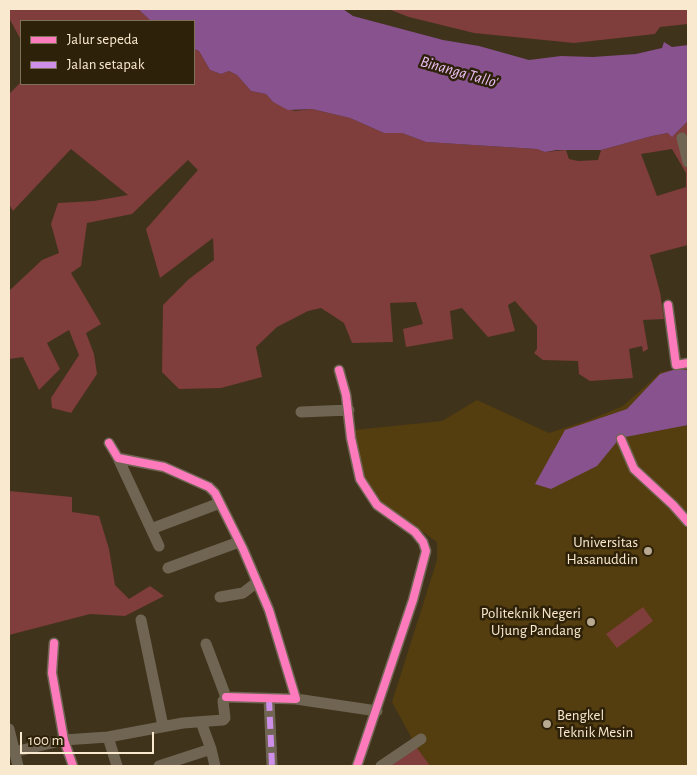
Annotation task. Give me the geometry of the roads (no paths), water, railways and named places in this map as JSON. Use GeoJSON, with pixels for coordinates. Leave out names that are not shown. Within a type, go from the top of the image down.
{"type":"FeatureCollection","features":[{"type":"Feature","properties":{"kind":"street"},"geometry":{"type":"LineString","coordinates":[[682,138],[688,162]]}},
{"type":"Feature","properties":{"kind":"street"},"geometry":{"type":"LineString","coordinates":[[668,304],[676,365],[688,363]]}},
{"type":"Feature","properties":{"kind":"street"},"geometry":{"type":"LineString","coordinates":[[339,370],[349,410],[351,438],[360,479],[377,505],[415,532],[423,542],[426,551],[413,600],[357,766]]}},
{"type":"Feature","properties":{"kind":"street"},"geometry":{"type":"LineString","coordinates":[[301,412],[349,410]]}},
{"type":"Feature","properties":{"kind":"street"},"geometry":{"type":"LineString","coordinates":[[621,439],[634,469],[688,522]]}},
{"type":"Feature","properties":{"kind":"street"},"geometry":{"type":"LineString","coordinates":[[110,442],[159,546]]}},
{"type":"Feature","properties":{"kind":"street"},"geometry":{"type":"LineString","coordinates":[[118,458],[164,467],[209,487],[220,503],[269,610],[296,699]]}},
{"type":"Feature","properties":{"kind":"street"},"geometry":{"type":"LineString","coordinates":[[151,529],[220,503]]}},
{"type":"Feature","properties":{"kind":"street"},"geometry":{"type":"LineString","coordinates":[[168,568],[239,542]]}},
{"type":"Feature","properties":{"kind":"street"},"geometry":{"type":"LineString","coordinates":[[220,597],[243,593],[257,582]]}},
{"type":"Feature","properties":{"kind":"street"},"geometry":{"type":"LineString","coordinates":[[141,620],[163,726]]}},
{"type":"Feature","properties":{"kind":"street"},"geometry":{"type":"LineString","coordinates":[[54,643],[51,665],[64,740],[73,766]]}},
{"type":"Feature","properties":{"kind":"street"},"geometry":{"type":"LineString","coordinates":[[206,644],[226,697]]}},
{"type":"Feature","properties":{"kind":"street"},"geometry":{"type":"LineString","coordinates":[[226,697],[296,699],[376,711]]}},
{"type":"Feature","properties":{"kind":"street"},"geometry":{"type":"LineString","coordinates":[[14,752],[64,740],[108,737],[163,726],[221,721],[225,718],[223,701],[226,697]]}},
{"type":"Feature","properties":{"kind":"street"},"geometry":{"type":"LineString","coordinates":[[270,699],[272,766]]}},
{"type":"Feature","properties":{"kind":"street"},"geometry":{"type":"LineString","coordinates":[[201,722],[215,766]]}},
{"type":"Feature","properties":{"kind":"street"},"geometry":{"type":"LineString","coordinates":[[9,729],[18,766]]}},
{"type":"Feature","properties":{"kind":"street"},"geometry":{"type":"LineString","coordinates":[[108,737],[117,766]]}},
{"type":"Feature","properties":{"kind":"street"},"geometry":{"type":"LineString","coordinates":[[381,766],[421,739]]}},
{"type":"Feature","properties":{"kind":"street"},"geometry":{"type":"LineString","coordinates":[[159,766],[211,749]]}},
{"type":"Feature","properties":{"kind":"water","name":"Binanga Tallo'"},"geometry":{"type":"Polygon","coordinates":[[[138,9],[343,9],[353,16],[529,60],[561,56],[593,57],[636,54],[662,48],[664,42],[672,47],[688,45],[688,121],[672,137],[668,133],[601,150],[557,150],[545,152],[537,149],[426,142],[402,133],[384,133],[350,118],[312,109],[288,110],[273,102],[266,94],[251,91],[237,75],[229,71],[221,74],[210,70],[199,51],[195,49],[195,20],[150,20],[138,9]]]}},
{"type":"Feature","properties":{"kind":"water"},"geometry":{"type":"Polygon","coordinates":[[[676,369],[688,370],[688,425],[620,438],[597,466],[551,489],[535,484],[565,430],[627,409],[660,374],[676,369]]]}},
{"type":"Feature","properties":{"kind":"place","name":"Universitas Hasanuddin"},"geometry":{"type":"Point","coordinates":[648,551]}},
{"type":"Feature","properties":{"kind":"place","name":"Politeknik Negeri Ujung Pandang"},"geometry":{"type":"Point","coordinates":[591,622]}},
{"type":"Feature","properties":{"kind":"place","name":"Bengkel Teknik Mesin"},"geometry":{"type":"Point","coordinates":[547,724]}}]}
